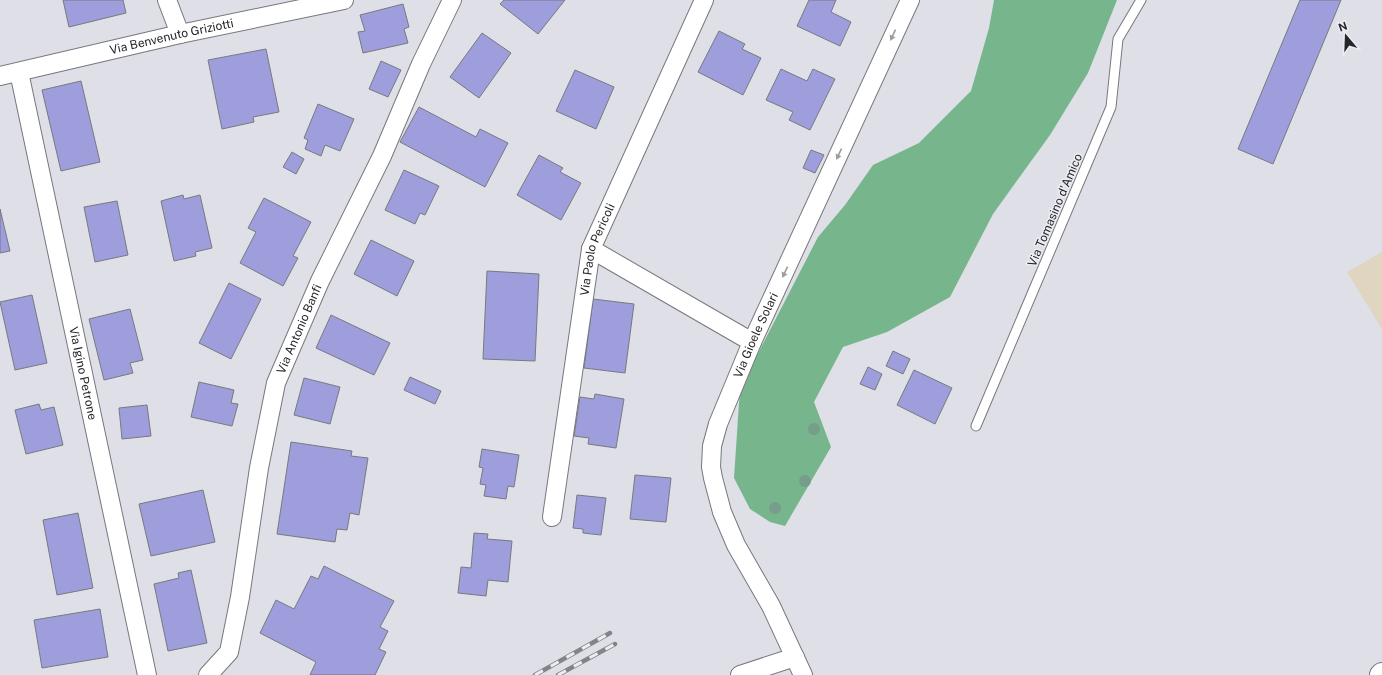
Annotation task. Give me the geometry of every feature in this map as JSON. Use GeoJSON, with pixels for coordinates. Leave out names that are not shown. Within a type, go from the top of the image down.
{"type":"FeatureCollection","features":[{"type":"Feature","properties":{"kind":"street"},"geometry":{"type":"LineString","coordinates":[[167,0],[180,34]]}},
{"type":"Feature","properties":{"kind":"street","name":"Via Benvenuto Griziotti"},"geometry":{"type":"LineString","coordinates":[[0,76],[180,34],[344,0]]}},
{"type":"Feature","properties":{"kind":"street","name":"Via Antonio Banfi"},"geometry":{"type":"LineString","coordinates":[[208,675],[228,652],[240,597],[259,468],[276,383],[320,281],[382,156],[421,64],[452,0]]}},
{"type":"Feature","properties":{"kind":"street","name":"Via Paolo Pericoli"},"geometry":{"type":"LineString","coordinates":[[552,517],[591,249],[704,0]]}},
{"type":"Feature","properties":{"kind":"street","name":"Via Gioele Solari"},"geometry":{"type":"LineString","coordinates":[[803,675],[771,606],[731,535],[722,512],[713,478],[711,453],[715,432],[752,342],[910,0]]}},
{"type":"Feature","properties":{"kind":"street","name":"Via Igino Petrone"},"geometry":{"type":"LineString","coordinates":[[19,72],[146,675]]}},
{"type":"Feature","properties":{"kind":"street"},"geometry":{"type":"LineString","coordinates":[[591,249],[752,342]]}},
{"type":"Feature","properties":{"kind":"street"},"geometry":{"type":"LineString","coordinates":[[740,675],[795,657]]}},
{"type":"Feature","properties":{"kind":"lane","name":"Via Tomasino d'Amico"},"geometry":{"type":"LineString","coordinates":[[976,426],[1112,107],[1118,39],[1141,0]]}},
{"type":"Feature","properties":{"kind":"shaded area"},"geometry":{"type":"Polygon","coordinates":[[[1382,252],[1382,329],[1347,272],[1382,252]]]}},
{"type":"Feature","properties":{"kind":"green space"},"geometry":{"type":"Polygon","coordinates":[[[994,0],[1117,0],[1088,73],[1050,135],[993,214],[950,297],[887,332],[843,347],[814,402],[831,447],[785,526],[770,522],[750,509],[734,478],[740,388],[818,237],[845,205],[873,165],[919,143],[971,91],[989,28],[994,0]]]}},
{"type":"Feature","properties":{"kind":"building"},"geometry":{"type":"Polygon","coordinates":[[[63,0],[123,0],[126,13],[69,27],[63,0]]]}},
{"type":"Feature","properties":{"kind":"building"},"geometry":{"type":"Polygon","coordinates":[[[504,0],[565,0],[538,34],[500,4],[504,0]]]}},
{"type":"Feature","properties":{"kind":"building"},"geometry":{"type":"Polygon","coordinates":[[[809,0],[836,0],[831,12],[851,22],[840,46],[797,26],[809,0]]]}},
{"type":"Feature","properties":{"kind":"building"},"geometry":{"type":"Polygon","coordinates":[[[1300,0],[1341,0],[1273,164],[1238,149],[1300,0]]]}},
{"type":"Feature","properties":{"kind":"building"},"geometry":{"type":"Polygon","coordinates":[[[403,4],[409,27],[404,29],[408,43],[363,53],[358,32],[365,31],[360,15],[403,4]]]}},
{"type":"Feature","properties":{"kind":"building"},"geometry":{"type":"Polygon","coordinates":[[[719,31],[745,44],[742,49],[761,58],[743,95],[698,72],[719,31]]]}},
{"type":"Feature","properties":{"kind":"building"},"geometry":{"type":"Polygon","coordinates":[[[482,33],[511,53],[479,98],[450,77],[482,33]]]}},
{"type":"Feature","properties":{"kind":"building"},"geometry":{"type":"Polygon","coordinates":[[[266,49],[279,112],[253,117],[254,122],[222,129],[208,60],[266,49]]]}},
{"type":"Feature","properties":{"kind":"building"},"geometry":{"type":"Polygon","coordinates":[[[381,61],[401,70],[388,97],[369,89],[381,61]]]}},
{"type":"Feature","properties":{"kind":"building"},"geometry":{"type":"Polygon","coordinates":[[[781,69],[807,81],[813,69],[835,79],[810,130],[789,120],[793,112],[766,100],[781,69]]]}},
{"type":"Feature","properties":{"kind":"building"},"geometry":{"type":"Polygon","coordinates":[[[575,70],[614,87],[596,129],[556,111],[575,70]]]}},
{"type":"Feature","properties":{"kind":"building"},"geometry":{"type":"Polygon","coordinates":[[[81,81],[100,162],[61,171],[42,90],[81,81]]]}},
{"type":"Feature","properties":{"kind":"building"},"geometry":{"type":"Polygon","coordinates":[[[318,104],[354,119],[340,151],[325,145],[321,156],[305,149],[308,140],[304,138],[318,104]]]}},
{"type":"Feature","properties":{"kind":"building"},"geometry":{"type":"Polygon","coordinates":[[[419,107],[476,137],[480,129],[508,143],[485,187],[400,142],[419,107]]]}},
{"type":"Feature","properties":{"kind":"building"},"geometry":{"type":"Polygon","coordinates":[[[811,150],[824,155],[815,173],[803,168],[811,150]]]}},
{"type":"Feature","properties":{"kind":"building"},"geometry":{"type":"Polygon","coordinates":[[[292,152],[304,159],[296,174],[283,167],[292,152]]]}},
{"type":"Feature","properties":{"kind":"building"},"geometry":{"type":"Polygon","coordinates":[[[539,155],[563,168],[560,172],[581,183],[561,220],[517,195],[539,155]]]}},
{"type":"Feature","properties":{"kind":"building"},"geometry":{"type":"Polygon","coordinates":[[[404,170],[439,186],[425,215],[420,213],[415,224],[385,210],[404,170]]]}},
{"type":"Feature","properties":{"kind":"building"},"geometry":{"type":"Polygon","coordinates":[[[183,195],[184,199],[200,195],[212,248],[195,252],[196,256],[174,261],[161,201],[183,195]]]}},
{"type":"Feature","properties":{"kind":"building"},"geometry":{"type":"Polygon","coordinates":[[[264,198],[311,222],[293,256],[298,258],[283,286],[240,263],[256,232],[248,228],[264,198]]]}},
{"type":"Feature","properties":{"kind":"building"},"geometry":{"type":"Polygon","coordinates":[[[117,201],[128,255],[95,262],[84,207],[117,201]]]}},
{"type":"Feature","properties":{"kind":"building"},"geometry":{"type":"Polygon","coordinates":[[[0,209],[10,251],[0,253],[0,209]]]}},
{"type":"Feature","properties":{"kind":"building"},"geometry":{"type":"Polygon","coordinates":[[[371,240],[414,261],[397,296],[354,274],[371,240]]]}},
{"type":"Feature","properties":{"kind":"building"},"geometry":{"type":"Polygon","coordinates":[[[487,271],[539,274],[535,361],[483,359],[487,271]]]}},
{"type":"Feature","properties":{"kind":"building"},"geometry":{"type":"Polygon","coordinates":[[[229,283],[261,299],[231,359],[199,343],[229,283]]]}},
{"type":"Feature","properties":{"kind":"building"},"geometry":{"type":"Polygon","coordinates":[[[32,295],[47,363],[15,370],[0,302],[32,295]]]}},
{"type":"Feature","properties":{"kind":"building"},"geometry":{"type":"Polygon","coordinates":[[[593,299],[634,304],[625,373],[584,368],[593,299]]]}},
{"type":"Feature","properties":{"kind":"building"},"geometry":{"type":"Polygon","coordinates":[[[130,309],[143,360],[130,363],[133,373],[104,380],[89,319],[130,309]]]}},
{"type":"Feature","properties":{"kind":"building"},"geometry":{"type":"Polygon","coordinates":[[[331,315],[390,343],[374,375],[316,348],[331,315]]]}},
{"type":"Feature","properties":{"kind":"building"},"geometry":{"type":"Polygon","coordinates":[[[893,351],[910,359],[903,374],[886,366],[893,351]]]}},
{"type":"Feature","properties":{"kind":"building"},"geometry":{"type":"Polygon","coordinates":[[[868,367],[882,374],[875,390],[860,384],[868,367]]]}},
{"type":"Feature","properties":{"kind":"building"},"geometry":{"type":"Polygon","coordinates":[[[914,370],[952,388],[935,424],[897,405],[914,370]]]}},
{"type":"Feature","properties":{"kind":"building"},"geometry":{"type":"Polygon","coordinates":[[[410,377],[441,391],[435,404],[404,390],[410,377]]]}},
{"type":"Feature","properties":{"kind":"building"},"geometry":{"type":"Polygon","coordinates":[[[304,378],[340,387],[330,424],[294,415],[304,378]]]}},
{"type":"Feature","properties":{"kind":"building"},"geometry":{"type":"Polygon","coordinates":[[[199,382],[234,390],[231,403],[238,404],[232,426],[191,417],[199,382]]]}},
{"type":"Feature","properties":{"kind":"building"},"geometry":{"type":"Polygon","coordinates":[[[595,394],[624,399],[616,448],[588,444],[589,438],[574,436],[580,397],[594,399],[595,394]]]}},
{"type":"Feature","properties":{"kind":"building"},"geometry":{"type":"Polygon","coordinates":[[[39,404],[41,410],[54,407],[63,445],[26,454],[15,410],[39,404]]]}},
{"type":"Feature","properties":{"kind":"building"},"geometry":{"type":"Polygon","coordinates":[[[147,405],[151,436],[122,439],[119,408],[147,405]]]}},
{"type":"Feature","properties":{"kind":"building"},"geometry":{"type":"Polygon","coordinates":[[[291,442],[352,451],[351,456],[368,458],[359,515],[350,513],[347,530],[337,529],[335,542],[277,534],[291,442]]]}},
{"type":"Feature","properties":{"kind":"building"},"geometry":{"type":"Polygon","coordinates":[[[482,449],[519,455],[514,487],[508,486],[506,499],[484,496],[486,485],[480,484],[483,468],[479,467],[482,449]]]}},
{"type":"Feature","properties":{"kind":"building"},"geometry":{"type":"Polygon","coordinates":[[[635,475],[671,478],[666,522],[630,519],[635,475]]]}},
{"type":"Feature","properties":{"kind":"building"},"geometry":{"type":"Polygon","coordinates":[[[203,490],[215,542],[151,556],[139,504],[203,490]]]}},
{"type":"Feature","properties":{"kind":"building"},"geometry":{"type":"Polygon","coordinates":[[[577,495],[606,498],[601,535],[583,533],[583,529],[573,528],[577,495]]]}},
{"type":"Feature","properties":{"kind":"building"},"geometry":{"type":"Polygon","coordinates":[[[78,513],[93,588],[57,595],[43,520],[78,513]]]}},
{"type":"Feature","properties":{"kind":"building"},"geometry":{"type":"Polygon","coordinates":[[[474,533],[488,534],[487,539],[512,541],[508,582],[488,580],[486,596],[458,593],[461,567],[471,568],[474,533]]]}},
{"type":"Feature","properties":{"kind":"building"},"geometry":{"type":"Polygon","coordinates":[[[324,566],[394,601],[380,627],[388,631],[379,649],[386,652],[375,675],[310,675],[316,662],[260,633],[276,600],[294,609],[311,576],[318,579],[324,566]]]}},
{"type":"Feature","properties":{"kind":"building"},"geometry":{"type":"Polygon","coordinates":[[[191,570],[207,643],[168,651],[154,584],[179,578],[178,573],[191,570]]]}},
{"type":"Feature","properties":{"kind":"building"},"geometry":{"type":"Polygon","coordinates":[[[100,609],[108,657],[42,668],[34,620],[100,609]]]}},
{"type":"Feature","properties":{"kind":"railway"},"geometry":{"type":"LineString","coordinates":[[535,675],[610,633]]}},
{"type":"Feature","properties":{"kind":"railway"},"geometry":{"type":"LineString","coordinates":[[558,675],[615,644]]}}]}
